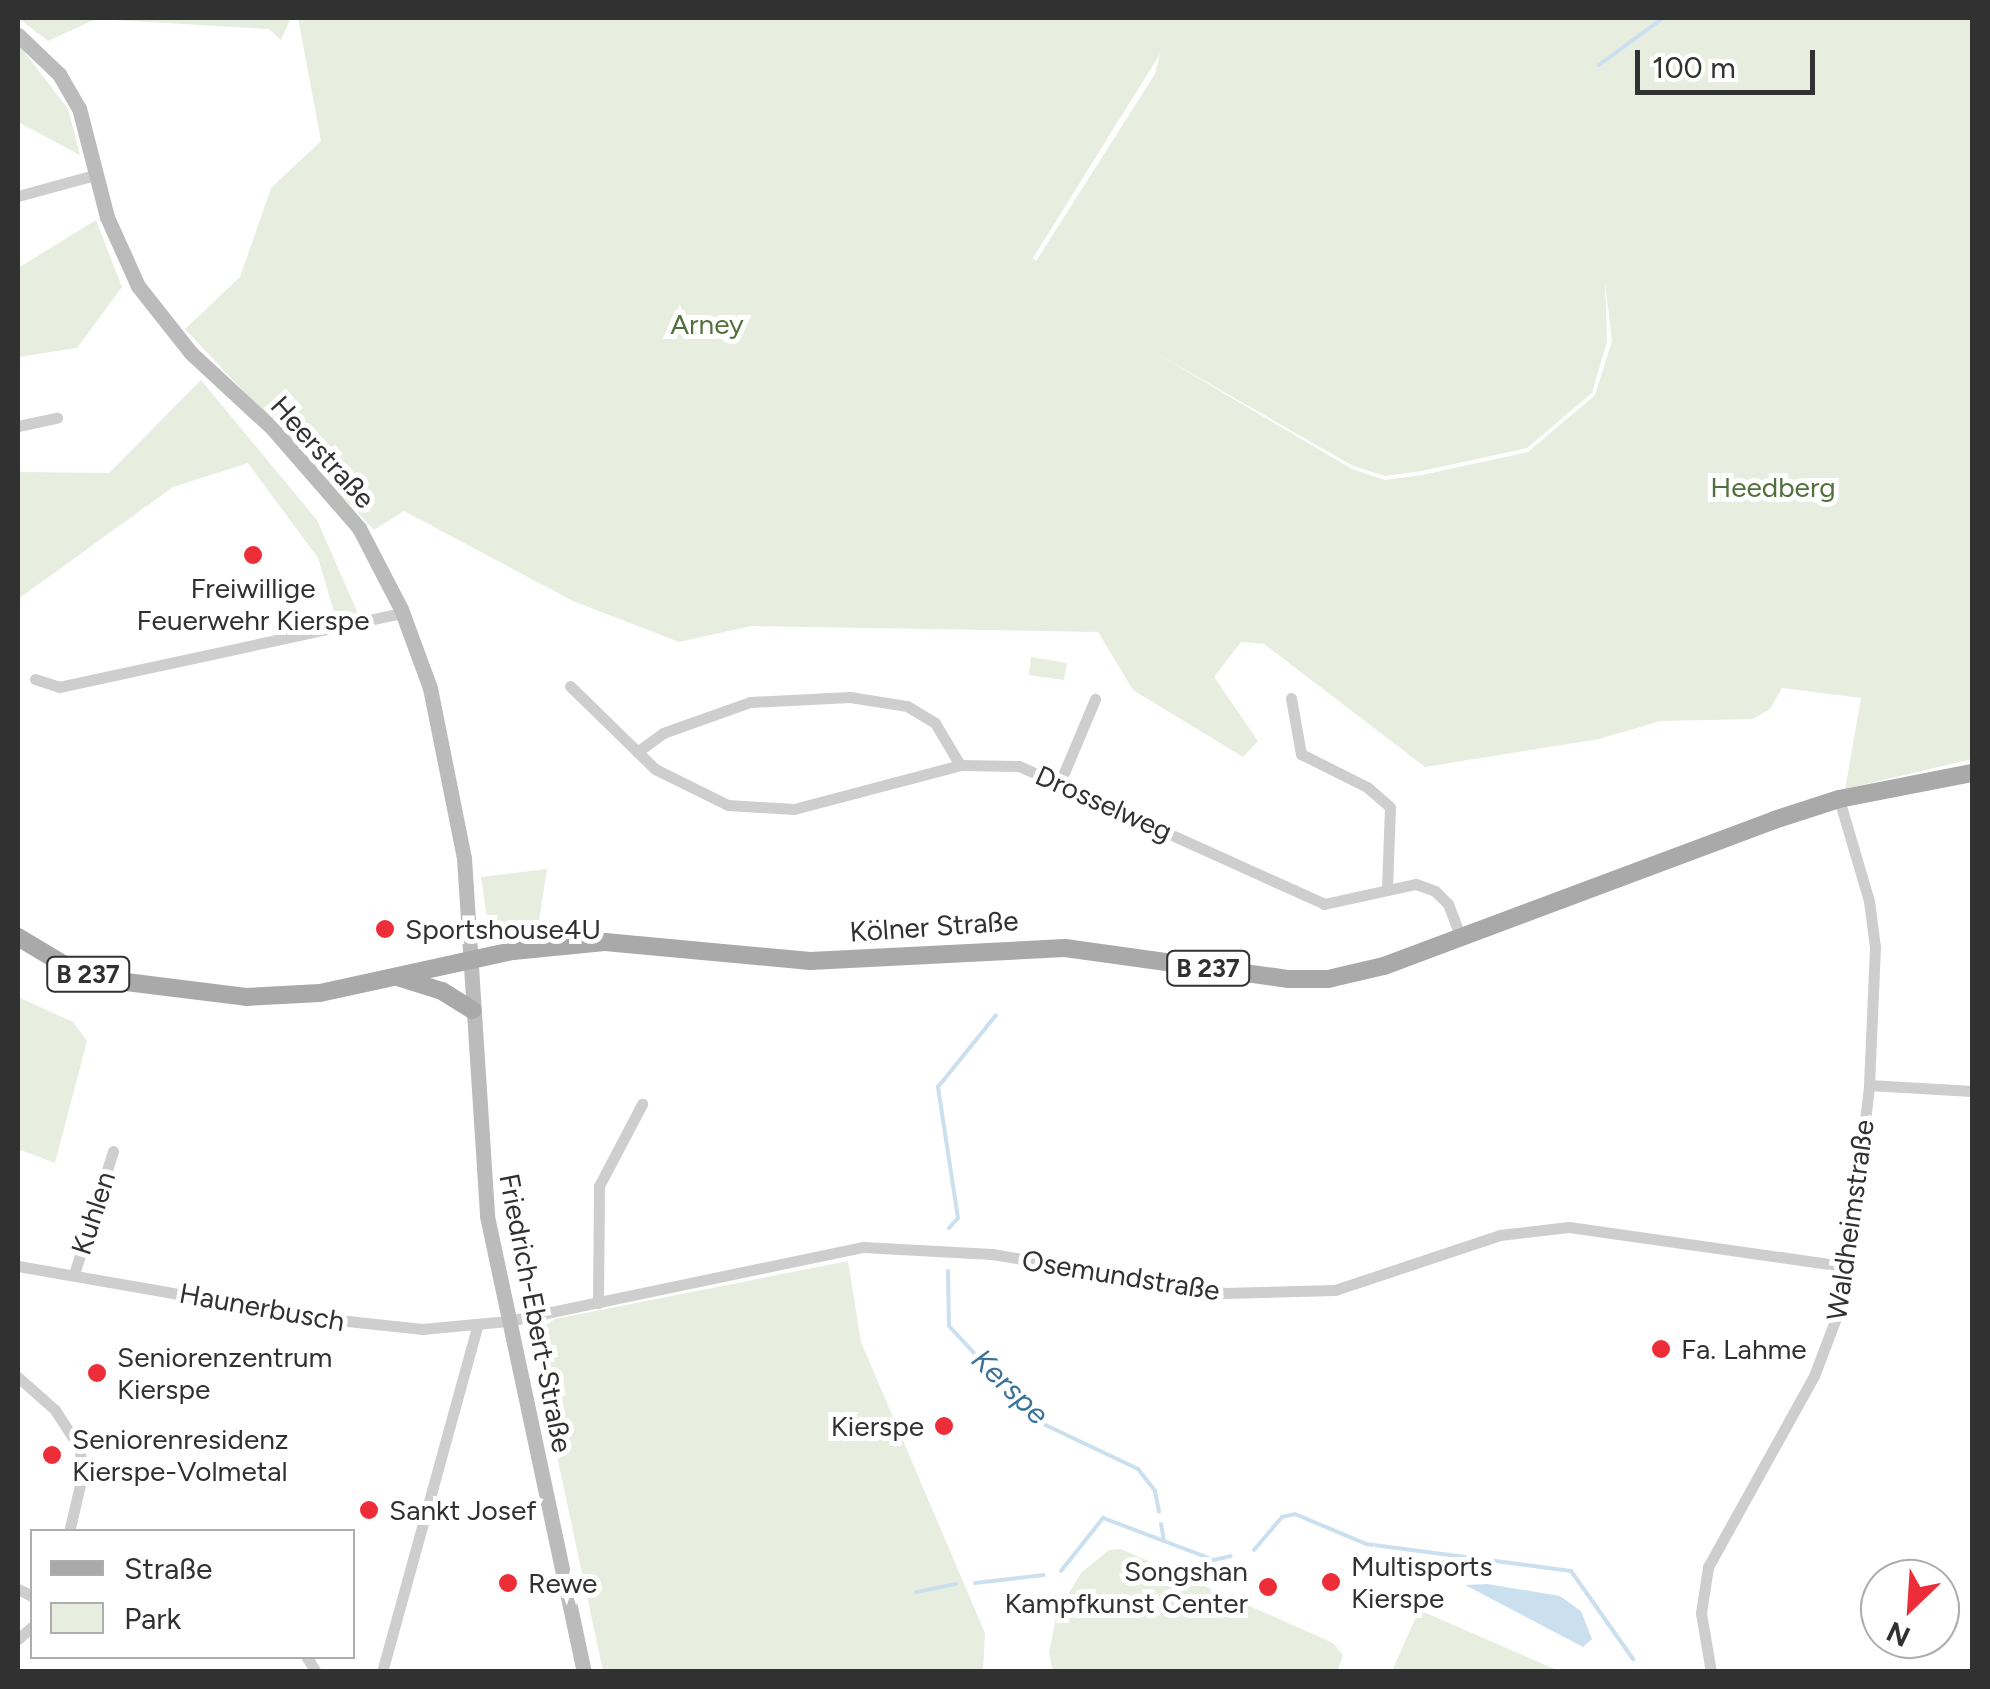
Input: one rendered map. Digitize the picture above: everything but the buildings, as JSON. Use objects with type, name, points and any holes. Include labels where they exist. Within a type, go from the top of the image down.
[{"type":"main road","name":"Heerstraße","points":[[18,35],[59,74],[79,108],[120,253],[158,315],[330,492],[358,528],[402,613],[451,775],[470,960]]},
{"type":"main road","name":"B 237","points":[[1840,799],[1972,773]]},
{"type":"main road","name":"Kölner Straße","points":[[18,937],[88,974],[210,996],[320,992],[470,960],[605,942],[810,961],[1035,947],[1308,979],[1384,966],[1680,851],[1840,799]]},
{"type":"main road","name":"Friedrich-Ebert-Straße","points":[[470,960],[487,1216],[584,1672]]},
{"type":"main road","points":[[396,977],[442,991],[472,1010]]},
{"type":"street","points":[[18,196],[95,175]]},
{"type":"street","points":[[18,426],[56,418]]},
{"type":"street","points":[[35,679],[60,687],[402,613]]},
{"type":"street","name":"Drosselweg","points":[[570,686],[637,752],[686,789],[728,806],[794,810],[960,765],[1019,766],[1061,780],[1324,904],[1416,884],[1435,891],[1448,904],[1460,936]]},
{"type":"street","points":[[637,752],[663,734],[750,702],[850,696],[906,706],[934,723],[960,765]]},
{"type":"street","points":[[1291,698],[1300,754],[1367,787],[1390,807],[1388,890]]},
{"type":"street","points":[[1061,780],[1095,700]]},
{"type":"street","name":"Waldheimstraße","points":[[1711,1672],[1701,1613],[1708,1566],[1820,1365],[1849,1267],[1869,1085],[1873,928],[1840,799]]},
{"type":"street","points":[[1869,1085],[1972,1092]]},
{"type":"street","points":[[598,1303],[593,1278],[599,1186],[642,1104]]},
{"type":"street","name":"Kuhlen","points":[[74,1274],[113,1151]]},
{"type":"street","name":"Osemundstraße","points":[[508,1321],[832,1250],[876,1247],[992,1254],[1225,1292],[1335,1290],[1500,1235],[1569,1227],[1849,1267]]},
{"type":"street","name":"Haunerbusch","points":[[18,1266],[370,1326],[477,1326],[508,1321]]},
{"type":"street","points":[[382,1672],[477,1326]]},
{"type":"street","points":[[18,1377],[55,1410],[79,1447],[83,1472],[70,1529]]},
{"type":"green space","points":[[18,18],[291,18],[281,40],[269,29],[96,19],[48,41]]},
{"type":"green space","points":[[298,18],[1972,18],[1972,759],[1845,789],[1861,698],[1782,688],[1770,709],[1753,719],[1661,721],[1599,739],[1425,767],[1264,644],[1241,642],[1214,677],[1258,741],[1243,757],[1133,690],[1098,632],[751,626],[679,642],[573,601],[404,511],[374,530],[185,329],[240,277],[271,188],[321,141]],"holes":[[[1160,54],[1155,74],[1036,261],[1033,258]],[[1605,282],[1612,341],[1595,395],[1528,452],[1422,475],[1385,480],[1352,469],[1156,353],[1353,466],[1385,476],[1422,471],[1527,448],[1592,393],[1607,342]]]},
{"type":"green space","points":[[18,44],[68,109],[80,155],[18,122]]},
{"type":"green space","points":[[96,220],[122,287],[77,348],[18,357],[18,268]]},
{"type":"green space","points":[[201,380],[317,520],[359,616],[337,622],[318,558],[248,463],[173,487],[18,599],[19,472],[109,473]]},
{"type":"green space","points":[[1031,657],[1067,663],[1064,680],[1029,675]]},
{"type":"green space","points":[[547,869],[537,933],[504,933],[488,925],[481,877]]},
{"type":"green space","points":[[18,997],[73,1022],[87,1041],[55,1163],[18,1149]]},
{"type":"green space","points":[[848,1261],[861,1342],[985,1633],[983,1671],[603,1671],[531,1335],[555,1319]]},
{"type":"green space","points":[[1121,1549],[1333,1643],[1343,1655],[1338,1670],[1053,1671],[1049,1653],[1057,1613],[1081,1573],[1109,1550]]},
{"type":"green space","points":[[1419,1610],[1559,1671],[1392,1671]]},
{"type":"water","points":[[1487,1584],[1560,1596],[1581,1611],[1592,1639],[1583,1647],[1465,1585]]},
{"type":"waterway","points":[[1599,65],[1663,18]]},
{"type":"waterway","name":"Kerspe","points":[[949,1228],[958,1218],[938,1087],[996,1015]]},
{"type":"waterway","name":"Kerspe","points":[[948,1271],[949,1326],[1037,1421],[1138,1469],[1155,1491],[1159,1512]]},
{"type":"waterway","name":"Kerspe","points":[[1254,1550],[1282,1517],[1295,1514],[1366,1544],[1571,1571],[1633,1659]]},
{"type":"waterway","points":[[1061,1571],[1103,1518],[1164,1541]]},
{"type":"waterway","name":"Kerspe","points":[[1161,1524],[1164,1541],[1214,1560],[1231,1556]]},
{"type":"waterway","points":[[975,1583],[1044,1575]]},
{"type":"waterway","points":[[916,1592],[956,1584]]},
{"type":"place","name":"Freiwillige Feuerwehr Kierspe","points":[[253,555]]},
{"type":"place","name":"Sportshouse4U","points":[[385,929]]},
{"type":"place","name":"Fa. Lahme","points":[[1661,1349]]},
{"type":"place","name":"Seniorenzentrum Kierspe","points":[[97,1373]]},
{"type":"place","name":"Kierspe","points":[[944,1426]]},
{"type":"place","name":"Seniorenresidenz Kierspe-Volmetal","points":[[52,1455]]},
{"type":"place","name":"Sankt Josef","points":[[369,1510]]},
{"type":"place","name":"Multisports Kierspe","points":[[1331,1582]]},
{"type":"place","name":"Rewe","points":[[508,1583]]},
{"type":"place","name":"Songshan Kampfkunst Center","points":[[1268,1587]]},
{"type":"park label","name":"Arney","points":[[707,324]]},
{"type":"park label","name":"Heedberg","points":[[1773,487]]}]
